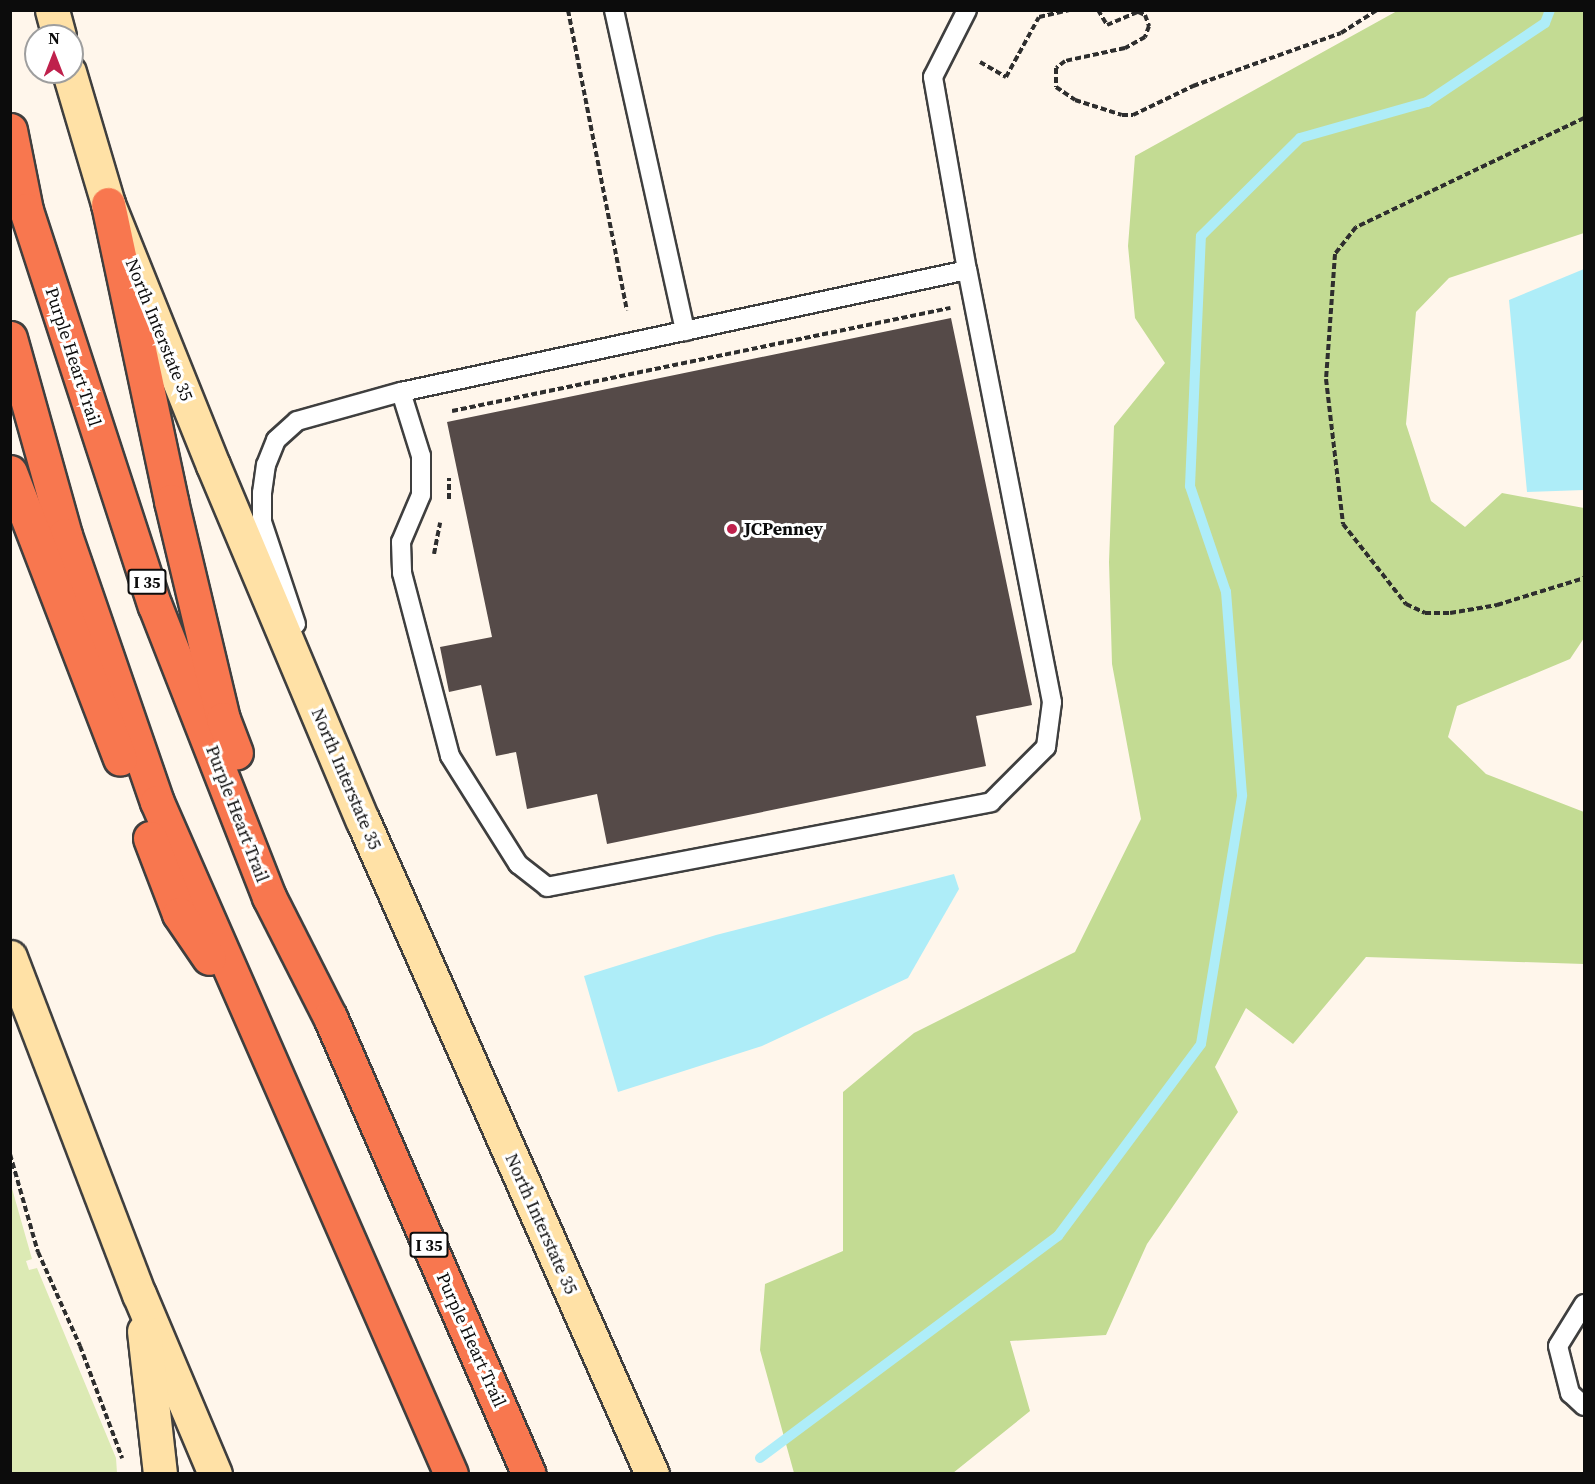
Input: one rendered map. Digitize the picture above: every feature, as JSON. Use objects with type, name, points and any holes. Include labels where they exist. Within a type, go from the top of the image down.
[{"type":"highway","name":"Purple Heart Trail","points":[[10,130],[26,210],[154,606],[269,897],[330,1017],[528,1473]]},
{"type":"highway","points":[[108,204],[171,501],[223,719],[330,1017]]},
{"type":"highway","points":[[10,338],[65,535],[157,802],[451,1473]]},
{"type":"highway","points":[[10,472],[179,914],[257,1032]]},
{"type":"main road","name":"North Interstate 35","points":[[73,84],[108,204],[363,821],[646,1466]]},
{"type":"main road","points":[[10,957],[139,1293],[215,1473]]},
{"type":"main road","points":[[139,1293],[160,1473]]},
{"type":"lane","points":[[614,10],[685,331]]},
{"type":"lane","points":[[401,392],[421,456],[421,495],[400,542],[402,573],[450,756],[518,864],[547,887],[991,802],[1046,747],[1052,702],[967,270],[933,77],[967,10]]},
{"type":"lane","points":[[363,821],[262,522],[262,493],[266,465],[276,440],[297,421],[401,392],[967,270]]},
{"type":"lane","points":[[1584,1304],[1558,1346],[1570,1393],[1584,1406]]},
{"type":"path","points":[[568,10],[627,310]]},
{"type":"path","points":[[980,62],[1006,77],[1039,16],[1069,10]]},
{"type":"path","points":[[1098,10],[1107,25],[1138,12],[1145,15],[1149,26],[1145,38],[1125,48],[1065,61],[1056,68],[1056,87],[1075,100],[1122,115],[1133,115],[1193,86],[1341,33],[1377,10]]},
{"type":"path","points":[[1584,118],[1356,226],[1335,254],[1326,379],[1343,524],[1406,604],[1425,613],[1450,613],[1497,605],[1584,578]]},
{"type":"path","points":[[449,411],[954,308]]},
{"type":"path","points":[[10,1154],[38,1252],[80,1346],[123,1465]]},
{"type":"green space","points":[[1397,11],[1584,11],[1584,233],[1449,278],[1416,312],[1406,424],[1431,501],[1465,527],[1502,493],[1584,508],[1584,638],[1570,659],[1457,706],[1448,737],[1486,774],[1584,812],[1584,964],[1366,957],[1293,1044],[1246,1008],[1215,1067],[1238,1112],[1147,1244],[1106,1335],[1010,1341],[1030,1411],[953,1473],[794,1473],[760,1350],[765,1284],[843,1251],[843,1092],[914,1033],[1075,952],[1141,819],[1112,664],[1109,562],[1114,426],[1165,363],[1135,318],[1128,246],[1135,156]]},
{"type":"green space","points":[[11,1185],[32,1259],[26,1261],[29,1270],[37,1268],[116,1458],[117,1473],[11,1473]]},
{"type":"water","points":[[1584,269],[1584,490],[1527,492],[1509,300]]},
{"type":"water","points":[[954,874],[959,889],[908,978],[762,1046],[618,1092],[584,976],[716,935]]},
{"type":"building","name":"JCPenney","points":[[951,318],[1032,705],[976,716],[986,766],[607,844],[597,794],[527,809],[516,752],[496,756],[481,685],[449,692],[440,647],[492,637],[447,422]]},
{"type":"waterway","points":[[760,1458],[1058,1236],[1201,1044],[1242,795],[1226,592],[1190,486],[1201,236],[1300,138],[1427,102],[1545,23],[1550,10]]},
{"type":"place","name":"JCPenney","points":[[732,529]]}]
